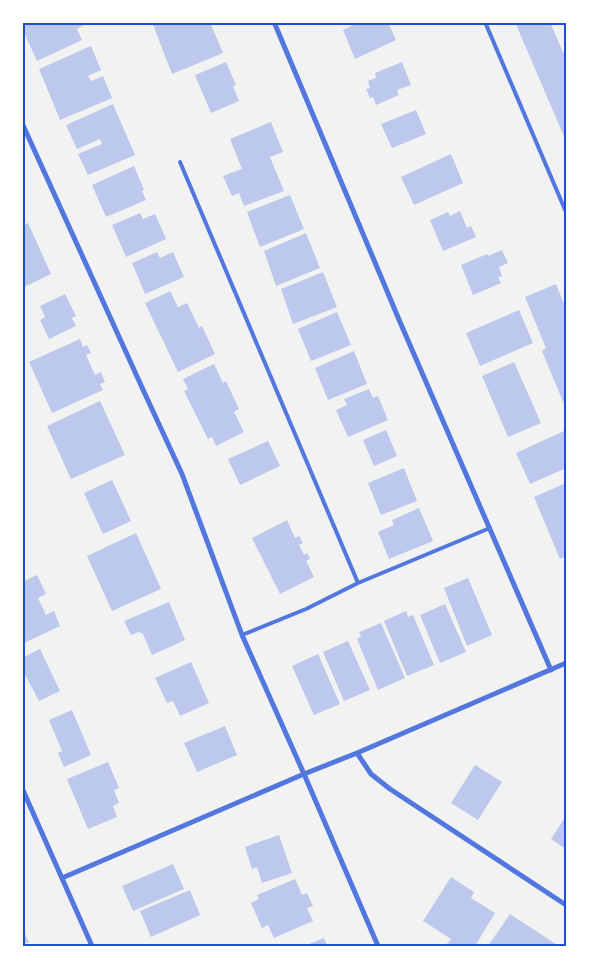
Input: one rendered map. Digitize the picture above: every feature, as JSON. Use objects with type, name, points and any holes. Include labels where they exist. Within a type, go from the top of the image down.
[{"type":"street","points":[[274,22],[550,670]]},
{"type":"street","points":[[22,123],[182,474],[242,635],[378,946]]},
{"type":"street","points":[[62,878],[566,663]]},
{"type":"street","points":[[357,753],[372,774],[390,789],[566,905]]},
{"type":"street","points":[[22,788],[92,946]]},
{"type":"lane","points":[[485,22],[566,212]]},
{"type":"lane","points":[[180,162],[358,583]]},
{"type":"lane","points":[[242,635],[306,609],[358,583],[490,528]]},
{"type":"building","points":[[22,22],[85,22],[86,24],[77,29],[82,40],[37,61],[22,28]]},
{"type":"building","points":[[152,22],[210,22],[223,53],[172,74]]},
{"type":"building","points":[[360,22],[388,22],[396,40],[355,59],[343,30]]},
{"type":"building","points":[[515,22],[550,22],[566,59],[566,141]]},
{"type":"building","points":[[91,46],[101,70],[88,76],[91,81],[103,76],[112,98],[60,120],[39,69]]},
{"type":"building","points":[[226,62],[236,85],[233,86],[239,101],[211,113],[195,75]]},
{"type":"building","points":[[402,62],[411,85],[397,90],[399,95],[376,105],[373,97],[370,98],[366,89],[370,88],[368,81],[376,78],[375,73]]},
{"type":"building","points":[[113,104],[135,155],[88,175],[78,154],[102,144],[100,139],[77,149],[66,125]]},
{"type":"building","points":[[416,110],[426,134],[392,148],[381,124]]},
{"type":"building","points":[[271,122],[283,152],[270,157],[284,191],[244,206],[239,193],[232,196],[223,176],[242,169],[230,139]]},
{"type":"building","points":[[451,154],[463,183],[414,205],[401,177]]},
{"type":"building","points":[[134,166],[146,200],[106,217],[92,185]]},
{"type":"building","points":[[290,195],[304,229],[260,247],[247,212]]},
{"type":"building","points":[[460,211],[467,228],[471,226],[476,237],[443,251],[430,220],[448,212],[450,216]]},
{"type":"building","points":[[140,213],[143,219],[155,214],[166,239],[126,257],[112,225]]},
{"type":"building","points":[[28,223],[51,274],[22,288],[22,226]]},
{"type":"building","points":[[306,233],[320,268],[276,286],[264,251]]},
{"type":"building","points":[[502,250],[508,263],[499,267],[502,276],[498,277],[501,283],[473,295],[461,265]]},
{"type":"building","points":[[157,252],[160,258],[173,252],[184,277],[145,294],[132,263]]},
{"type":"building","points":[[323,272],[337,307],[293,324],[281,289]]},
{"type":"building","points":[[556,284],[566,309],[566,409],[542,351],[546,348],[525,297]]},
{"type":"building","points":[[170,291],[178,307],[187,303],[199,328],[202,326],[215,354],[178,372],[145,303]]},
{"type":"building","points":[[65,294],[76,316],[72,318],[76,326],[49,339],[40,320],[45,317],[40,306]]},
{"type":"building","points":[[519,310],[533,343],[480,366],[466,333]]},
{"type":"building","points":[[337,312],[351,345],[311,361],[298,329]]},
{"type":"building","points":[[80,339],[83,347],[87,345],[91,353],[86,355],[95,375],[101,372],[105,382],[100,384],[103,390],[52,413],[29,362]]},
{"type":"building","points":[[354,351],[367,384],[328,400],[315,368]]},
{"type":"building","points":[[514,362],[541,423],[508,437],[482,376]]},
{"type":"building","points":[[214,364],[223,383],[226,381],[239,409],[234,412],[244,432],[216,446],[212,437],[208,439],[184,391],[188,389],[183,379]]},
{"type":"building","points":[[369,389],[373,398],[378,396],[388,420],[348,437],[336,410],[347,405],[344,399]]},
{"type":"building","points":[[100,401],[125,455],[71,479],[47,426]]},
{"type":"building","points":[[386,430],[397,456],[374,466],[363,440]]},
{"type":"building","points":[[564,431],[566,436],[566,468],[530,484],[516,453]]},
{"type":"building","points":[[268,441],[280,466],[240,485],[228,459]]},
{"type":"building","points":[[404,468],[417,501],[381,515],[368,483]]},
{"type":"building","points":[[112,480],[131,521],[103,534],[84,493]]},
{"type":"building","points":[[566,483],[566,556],[560,559],[534,497]]},
{"type":"building","points":[[419,508],[433,541],[389,559],[378,532],[394,525],[392,520]]},
{"type":"building","points":[[287,520],[295,538],[299,536],[303,543],[299,545],[304,555],[307,553],[310,559],[306,561],[314,577],[280,594],[252,538]]},
{"type":"building","points":[[136,533],[161,589],[112,611],[87,556]]},
{"type":"building","points":[[37,575],[46,594],[38,598],[46,615],[54,611],[60,626],[22,644],[22,582]]},
{"type":"building","points":[[468,578],[492,635],[467,646],[444,588]]},
{"type":"building","points":[[169,602],[185,640],[152,655],[143,634],[139,632],[131,635],[124,621]]},
{"type":"building","points":[[445,604],[466,652],[440,663],[420,615]]},
{"type":"building","points":[[406,611],[408,617],[413,615],[434,665],[407,676],[384,621]]},
{"type":"building","points":[[381,623],[405,678],[378,690],[357,639],[361,637],[359,632]]},
{"type":"building","points":[[348,641],[370,690],[344,701],[323,652]]},
{"type":"building","points":[[40,649],[60,691],[39,701],[22,669],[22,658]]},
{"type":"building","points":[[318,654],[340,704],[314,715],[292,666]]},
{"type":"building","points":[[191,662],[209,703],[180,716],[173,701],[167,703],[155,678]]},
{"type":"building","points":[[72,710],[91,755],[64,767],[58,753],[62,751],[49,720]]},
{"type":"building","points":[[225,726],[237,755],[197,772],[184,743]]},
{"type":"building","points":[[108,762],[119,788],[114,790],[119,803],[113,806],[117,817],[88,829],[67,779]]},
{"type":"building","points":[[475,765],[502,782],[478,820],[451,803]]},
{"type":"building","points":[[566,816],[566,849],[551,839]]},
{"type":"building","points":[[279,835],[292,873],[262,883],[257,867],[252,869],[245,847]]},
{"type":"building","points":[[173,864],[184,889],[133,911],[122,886]]},
{"type":"building","points":[[451,877],[474,892],[471,898],[495,913],[475,946],[446,946],[451,939],[423,921]]},
{"type":"building","points":[[295,879],[302,895],[307,893],[313,906],[307,908],[313,921],[274,938],[268,925],[262,928],[251,903],[259,899],[257,895]]},
{"type":"building","points":[[190,890],[200,915],[151,937],[140,911]]},
{"type":"building","points":[[510,914],[559,946],[488,946]]},
{"type":"building","points":[[22,928],[29,942],[22,945]]},
{"type":"building","points":[[324,938],[327,946],[304,946]]}]
